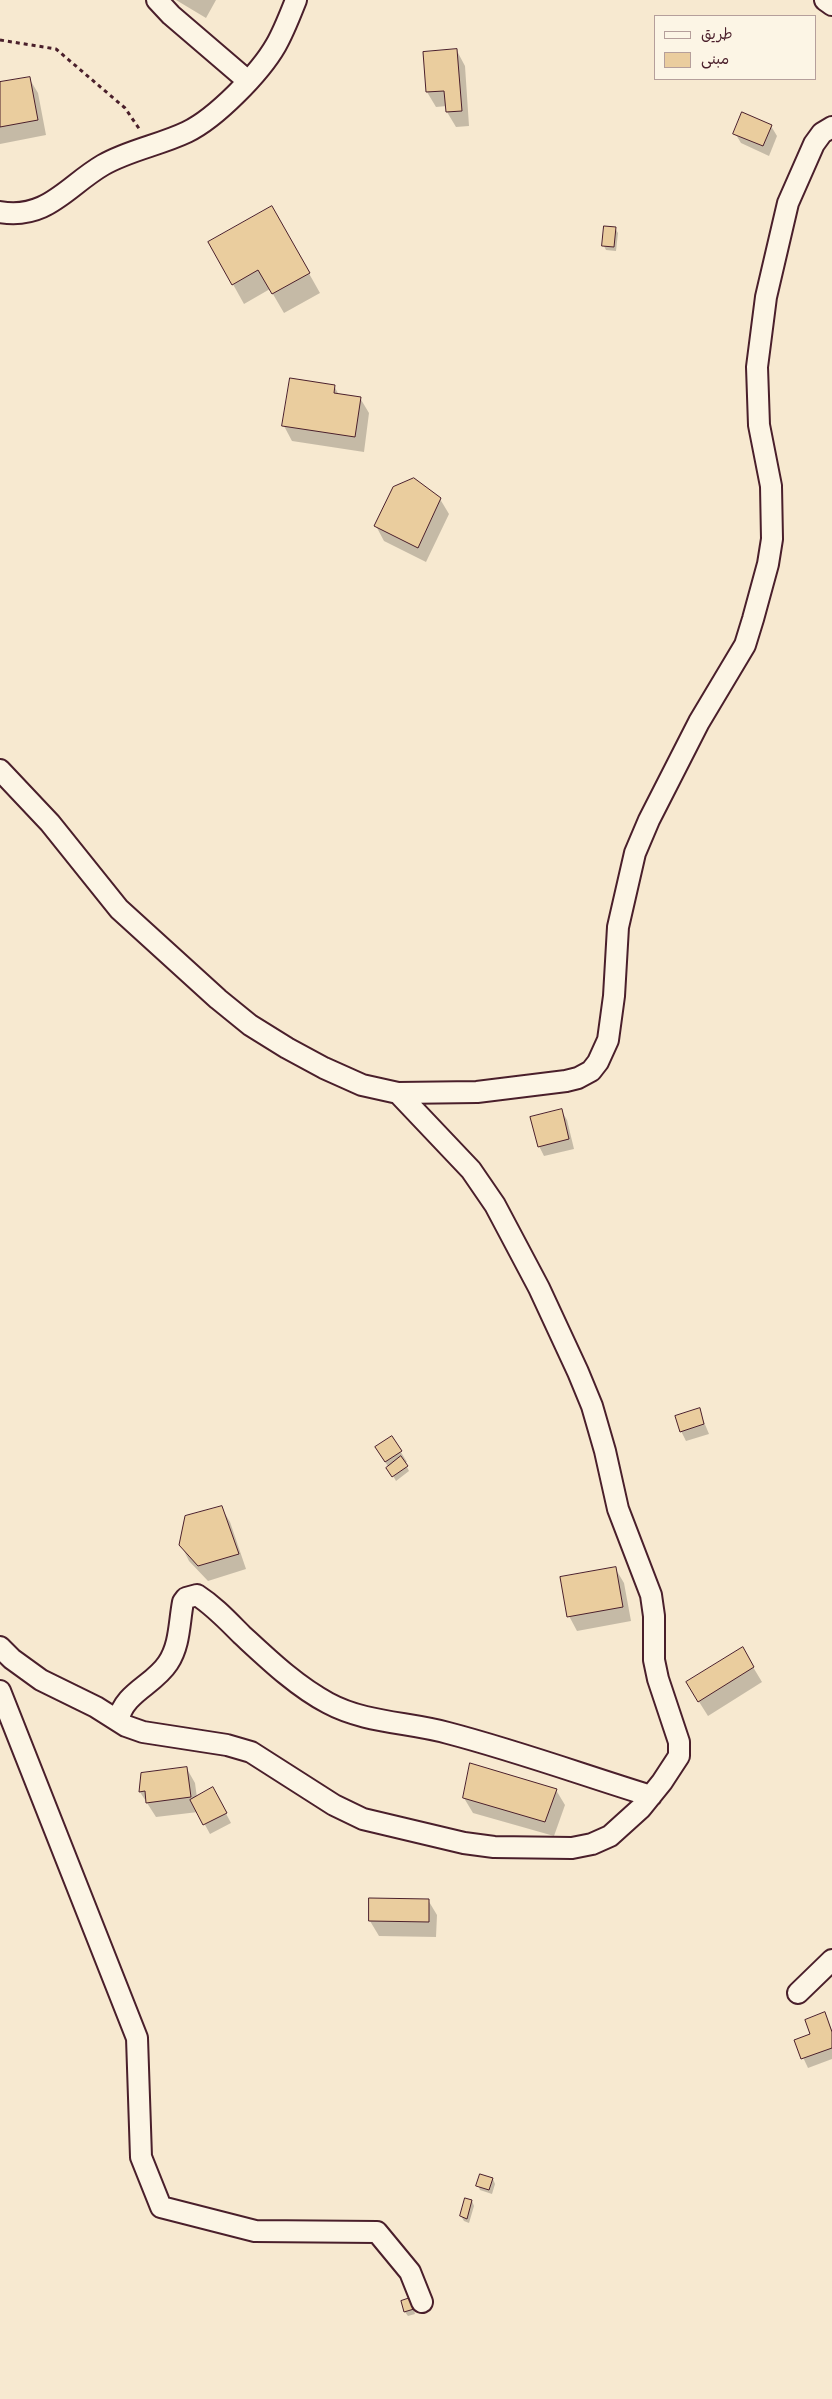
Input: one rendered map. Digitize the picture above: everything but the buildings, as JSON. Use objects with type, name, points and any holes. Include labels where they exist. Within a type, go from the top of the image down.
[{"type":"street","points":[[157,0],[171,15],[248,81]]},
{"type":"street","points":[[0,212],[26,214],[42,208],[103,165],[124,155],[189,131],[214,113],[248,81],[275,47],[296,0]]},
{"type":"street","points":[[825,0],[832,5]]},
{"type":"street","points":[[0,770],[50,823],[119,909],[244,1020],[287,1048],[324,1068],[362,1085],[398,1093],[477,1092],[566,1081],[578,1078],[591,1071],[598,1062],[608,1040],[614,996],[618,927],[635,853],[649,820],[700,722],[745,645],[768,564],[772,539],[773,512],[771,486],[759,425],[757,367],[763,315],[779,236],[788,203],[814,144],[822,133],[832,127]]},
{"type":"street","points":[[0,1647],[12,1659],[41,1680],[96,1707],[118,1721],[143,1732],[228,1745],[251,1752],[334,1805],[363,1819],[472,1844],[494,1847],[572,1848],[592,1844],[610,1836],[641,1808],[651,1796],[678,1756],[679,1742],[658,1679],[654,1660],[654,1616],[651,1595],[618,1509],[605,1451],[592,1406],[539,1288],[495,1205],[471,1170],[398,1093]]},
{"type":"street","points":[[118,1721],[121,1708],[168,1664],[177,1648],[182,1602],[186,1598],[196,1595],[221,1613],[256,1648],[296,1681],[326,1702],[348,1713],[370,1719],[410,1723],[451,1734],[651,1796]]},
{"type":"street","points":[[0,1691],[137,2038],[141,2157],[161,2207],[255,2231],[377,2232],[410,2272],[422,2302]]},
{"type":"street","points":[[798,1993],[832,1960]]},
{"type":"path","points":[[0,40],[56,49],[124,108],[152,146]]}]
